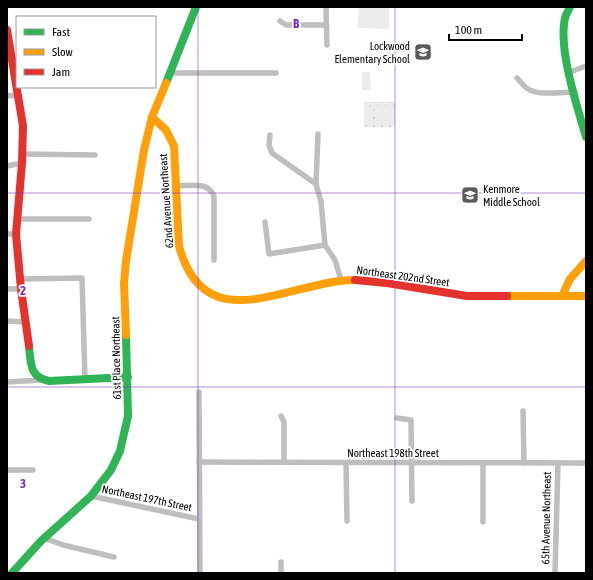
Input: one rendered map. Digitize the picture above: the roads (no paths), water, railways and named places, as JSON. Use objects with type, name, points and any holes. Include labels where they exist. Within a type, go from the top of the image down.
[{"type":"street","name":"61st Place Northeast","points":[[12,573],[44,538],[91,496],[111,470],[121,447],[128,416],[124,283],[126,261],[144,150],[152,117],[196,7]]},
{"type":"street","points":[[326,7],[327,46]]},
{"type":"street","points":[[570,7],[565,18],[564,40],[570,72],[586,137]]},
{"type":"street","points":[[280,21],[286,25],[326,25]]},
{"type":"street","points":[[7,30],[9,57],[16,87]]},
{"type":"street","points":[[570,72],[586,66]]},
{"type":"street","points":[[169,74],[276,73]]},
{"type":"street","points":[[517,78],[529,90],[536,92],[575,92]]},
{"type":"street","points":[[16,88],[23,126],[16,234],[21,289],[32,370],[42,380]]},
{"type":"street","points":[[7,96],[18,95]]},
{"type":"street","name":"62nd Avenue Northeast","points":[[152,117],[166,128],[171,136],[174,146],[179,246],[181,256],[186,267],[199,286]]},
{"type":"street","points":[[318,134],[316,184],[321,202],[325,245],[334,260],[341,280]]},
{"type":"street","points":[[270,135],[269,145],[272,153],[316,184]]},
{"type":"street","points":[[7,166],[22,158],[95,155]]},
{"type":"street","points":[[176,186],[204,186],[212,191],[214,196],[214,260]]},
{"type":"street","points":[[17,219],[89,219]]},
{"type":"street","points":[[265,222],[269,254],[325,245]]},
{"type":"street","points":[[7,234],[16,234]]},
{"type":"street","points":[[562,296],[570,279],[586,261]]},
{"type":"street","points":[[20,279],[82,278],[85,380]]},
{"type":"street","name":"Northeast 202nd Street","points":[[199,286],[213,296],[223,300],[237,301],[255,299],[341,280],[379,282],[464,296],[586,296]]},
{"type":"street","points":[[7,289],[21,289]]},
{"type":"street","points":[[7,321],[26,322]]},
{"type":"street","points":[[7,382],[85,380],[128,377]]},
{"type":"street","points":[[200,392],[200,573]]},
{"type":"street","points":[[523,411],[524,463]]},
{"type":"street","points":[[281,416],[284,422],[284,462]]},
{"type":"street","points":[[398,418],[411,420],[412,501]]},
{"type":"street","name":"Northeast 198th Street","points":[[199,462],[586,463]]},
{"type":"street","points":[[346,463],[347,521]]},
{"type":"street","points":[[483,463],[483,522]]},
{"type":"street","name":"65th Avenue Northeast","points":[[555,573],[558,463]]},
{"type":"street","points":[[7,470],[33,470]]},
{"type":"street","name":"Northeast 197th Street","points":[[91,496],[199,519]]},
{"type":"street","points":[[44,538],[63,545],[114,557]]},
{"type":"street","points":[[280,562],[280,573]]},
{"type":"place","name":"Lockwood Elementary School","points":[[423,52]]},
{"type":"place","name":"Kenmore Middle School","points":[[470,195]]}]
